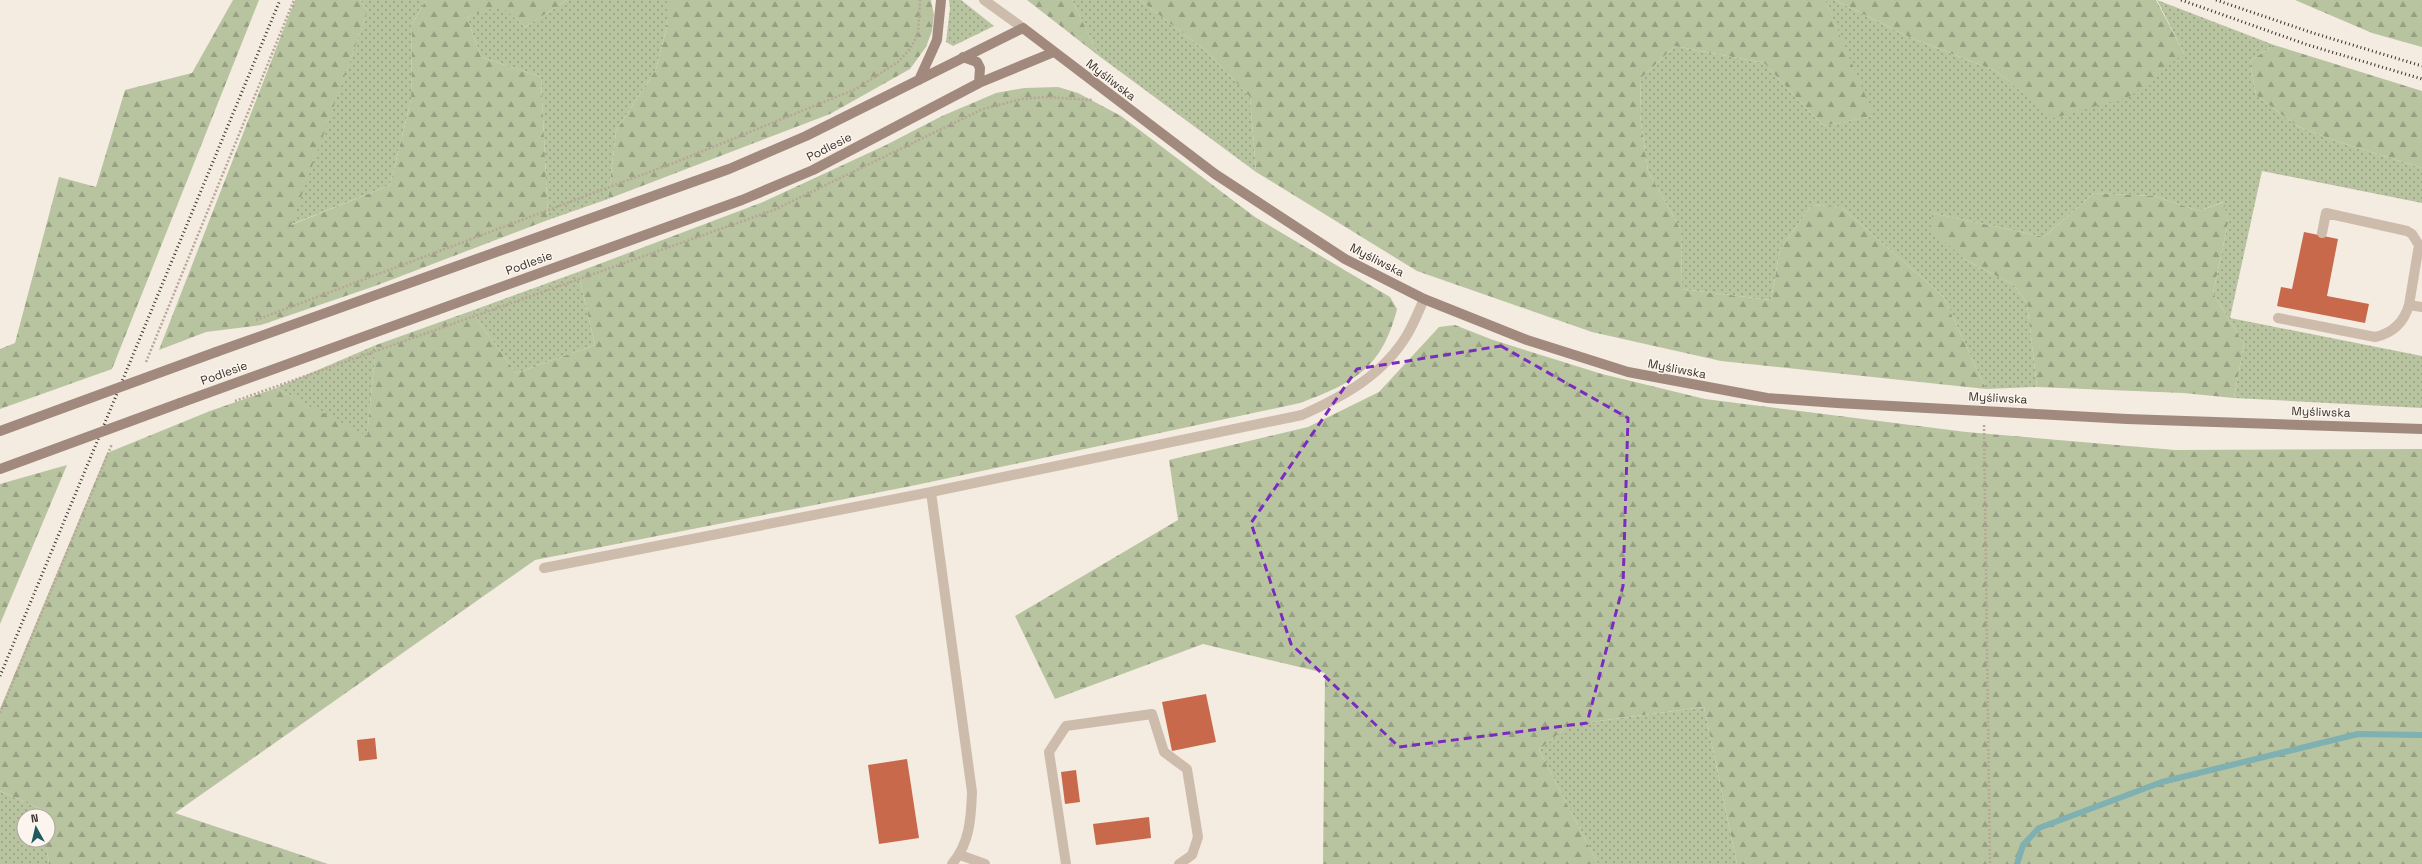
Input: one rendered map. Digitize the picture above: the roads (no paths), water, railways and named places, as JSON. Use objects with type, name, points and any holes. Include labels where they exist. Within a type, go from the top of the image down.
[{"type":"street","points":[[919,80],[937,40],[941,15],[941,0]]},
{"type":"street","points":[[984,0],[1024,28]]},
{"type":"street","name":"Podlesie","points":[[0,431],[216,352],[729,169],[806,136],[1024,28]]},
{"type":"street","name":"Myśliwska","points":[[1024,28],[1215,174],[1266,210],[1345,259],[1424,299],[1526,340],[1628,372],[1767,398],[2127,419],[2422,429]]},
{"type":"street","name":"Podlesie","points":[[0,469],[742,200],[813,170],[979,83],[1054,52]]},
{"type":"street","points":[[963,57],[977,62],[980,68],[979,83]]},
{"type":"street","points":[[2278,318],[2376,337],[2385,335],[2396,328],[2406,317],[2419,246],[2412,234],[2407,230],[2326,213],[2322,233]]},
{"type":"street","points":[[544,568],[931,492],[1302,415],[1336,400],[1367,381],[1392,357],[1407,334],[1424,299]]},
{"type":"street","points":[[2409,305],[2422,308]]},
{"type":"street","points":[[931,492],[972,792],[971,822],[960,855],[952,864]]},
{"type":"street","points":[[1066,864],[1049,752],[1066,726],[1152,714],[1164,752],[1188,770],[1198,837],[1192,855],[1179,864]]},
{"type":"street","points":[[960,855],[985,864]]},
{"type":"waterway","points":[[2017,864],[2023,845],[2039,828],[2162,782],[2358,734],[2422,735]]},
{"type":"railway","points":[[0,676],[280,0]]},
{"type":"railway","points":[[2181,0],[2308,45],[2422,79]]},
{"type":"railway","points":[[2216,0],[2313,33],[2422,66]]}]
